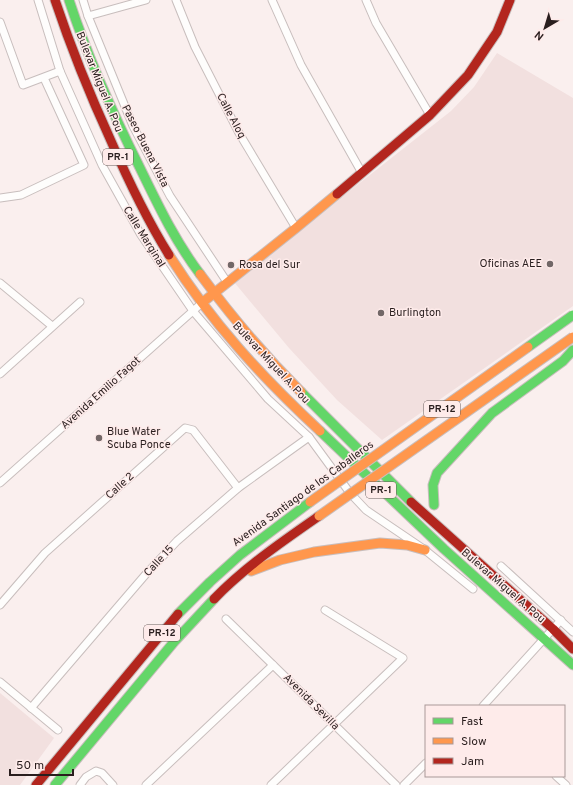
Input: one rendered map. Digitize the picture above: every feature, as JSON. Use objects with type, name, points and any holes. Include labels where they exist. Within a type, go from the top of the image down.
[{"type":"main road","name":"Bulevar Miguel A. Pou","points":[[55,0],[64,30],[83,78],[129,182],[156,233],[202,302],[243,354],[297,409],[392,501],[474,577],[573,665]]},
{"type":"main road","name":"Bulevar Miguel A. Pou","points":[[69,0],[79,32],[114,116],[156,202],[173,234],[193,265],[214,293],[252,340],[282,373],[399,490],[553,629],[573,649]]},
{"type":"main road","points":[[202,302],[296,228],[430,115],[468,75],[484,53],[497,32],[510,0]]},
{"type":"main road","name":"Avenida Santiago de los Caballeros","points":[[36,785],[171,622],[212,580],[250,547],[310,502],[573,316]]},
{"type":"main road","name":"PR-12","points":[[55,785],[174,642],[219,594],[240,575],[319,516],[573,337]]},
{"type":"main road","points":[[434,505],[433,485],[437,473],[492,413],[563,361],[573,350]]},
{"type":"main road","points":[[240,575],[280,560],[314,552],[380,543],[407,545],[425,550]]},
{"type":"street","name":"Calle Marginal","points":[[38,0],[60,71],[102,165],[141,235],[193,311],[268,399],[309,437],[350,494],[366,510],[425,550],[474,589]]},
{"type":"street","name":"Paseo Buena Vista","points":[[83,0],[88,16],[133,126],[170,196],[228,282]]},
{"type":"street","points":[[88,16],[146,0]]},
{"type":"street","name":"Calle Aloq","points":[[176,0],[195,47],[236,127],[296,228]]},
{"type":"street","points":[[272,0],[301,65],[362,172]]},
{"type":"street","points":[[366,0],[376,23],[430,115]]},
{"type":"street","points":[[0,22],[23,85],[60,71]]},
{"type":"street","points":[[0,198],[21,195],[84,165],[44,78]]},
{"type":"street","points":[[0,283],[52,326]]},
{"type":"street","points":[[0,374],[80,302]]},
{"type":"street","name":"Avenida Emilio Fagot","points":[[0,483],[202,302]]},
{"type":"street","name":"Calle 2","points":[[0,605],[45,553],[185,428],[193,430],[238,488]]},
{"type":"street","name":"Calle 15","points":[[31,708],[146,574],[177,541],[238,488],[309,437]]},
{"type":"street","points":[[501,566],[573,632]]},
{"type":"street","points":[[271,785],[403,658],[325,610]]},
{"type":"street","name":"Avenida Sevilla","points":[[226,619],[396,785]]},
{"type":"street","points":[[484,705],[561,620]]},
{"type":"street","points":[[146,785],[273,665]]},
{"type":"street","points":[[0,682],[58,730]]},
{"type":"street","points":[[404,785],[425,764]]},
{"type":"street","points":[[80,785],[86,777],[96,771],[102,774],[113,785]]},
{"type":"street","points":[[557,777],[566,785]]},
{"type":"shaded area","points":[[497,53],[573,98],[573,306],[382,440],[337,400],[289,348],[234,282],[451,111],[474,87]]},
{"type":"shaded area","points":[[0,693],[54,738],[20,785],[0,785]]},
{"type":"traffic: fast","points":[[69,0],[93,64],[130,148],[167,222],[200,274]]},
{"type":"traffic: fast","points":[[528,347],[573,315]]},
{"type":"traffic: fast","points":[[434,505],[433,485],[437,473],[492,413],[563,361],[573,350]]},
{"type":"traffic: fast","points":[[301,392],[411,502]]},
{"type":"traffic: fast","points":[[320,431],[444,549],[573,665]]},
{"type":"traffic: fast","points":[[178,614],[240,555],[310,502]]},
{"type":"traffic: fast","points":[[55,785],[174,642],[214,599]]},
{"type":"traffic: slow","points":[[203,302],[337,194]]},
{"type":"traffic: slow","points":[[169,255],[202,303],[238,348],[320,431]]},
{"type":"traffic: slow","points":[[200,274],[248,335],[301,392]]},
{"type":"traffic: slow","points":[[319,516],[573,337]]},
{"type":"traffic: slow","points":[[310,502],[528,347]]},
{"type":"traffic: slow","points":[[251,571],[280,560],[314,552],[380,543],[407,545],[425,550]]},
{"type":"traffic: jam","points":[[55,0],[81,71],[117,156],[145,213],[169,255]]},
{"type":"traffic: jam","points":[[337,194],[430,115],[468,75],[497,32],[510,0]]},
{"type":"traffic: jam","points":[[411,502],[553,629],[573,649]]},
{"type":"traffic: jam","points":[[214,599],[251,565],[319,516]]},
{"type":"traffic: jam","points":[[36,785],[178,614]]},
{"type":"place","name":"Oficinas AEE","points":[[550,264]]},
{"type":"place","name":"Rosa del Sur","points":[[231,265]]},
{"type":"place","name":"Burlington","points":[[381,313]]},
{"type":"place","name":"Blue Water Scuba Ponce","points":[[99,438]]}]
